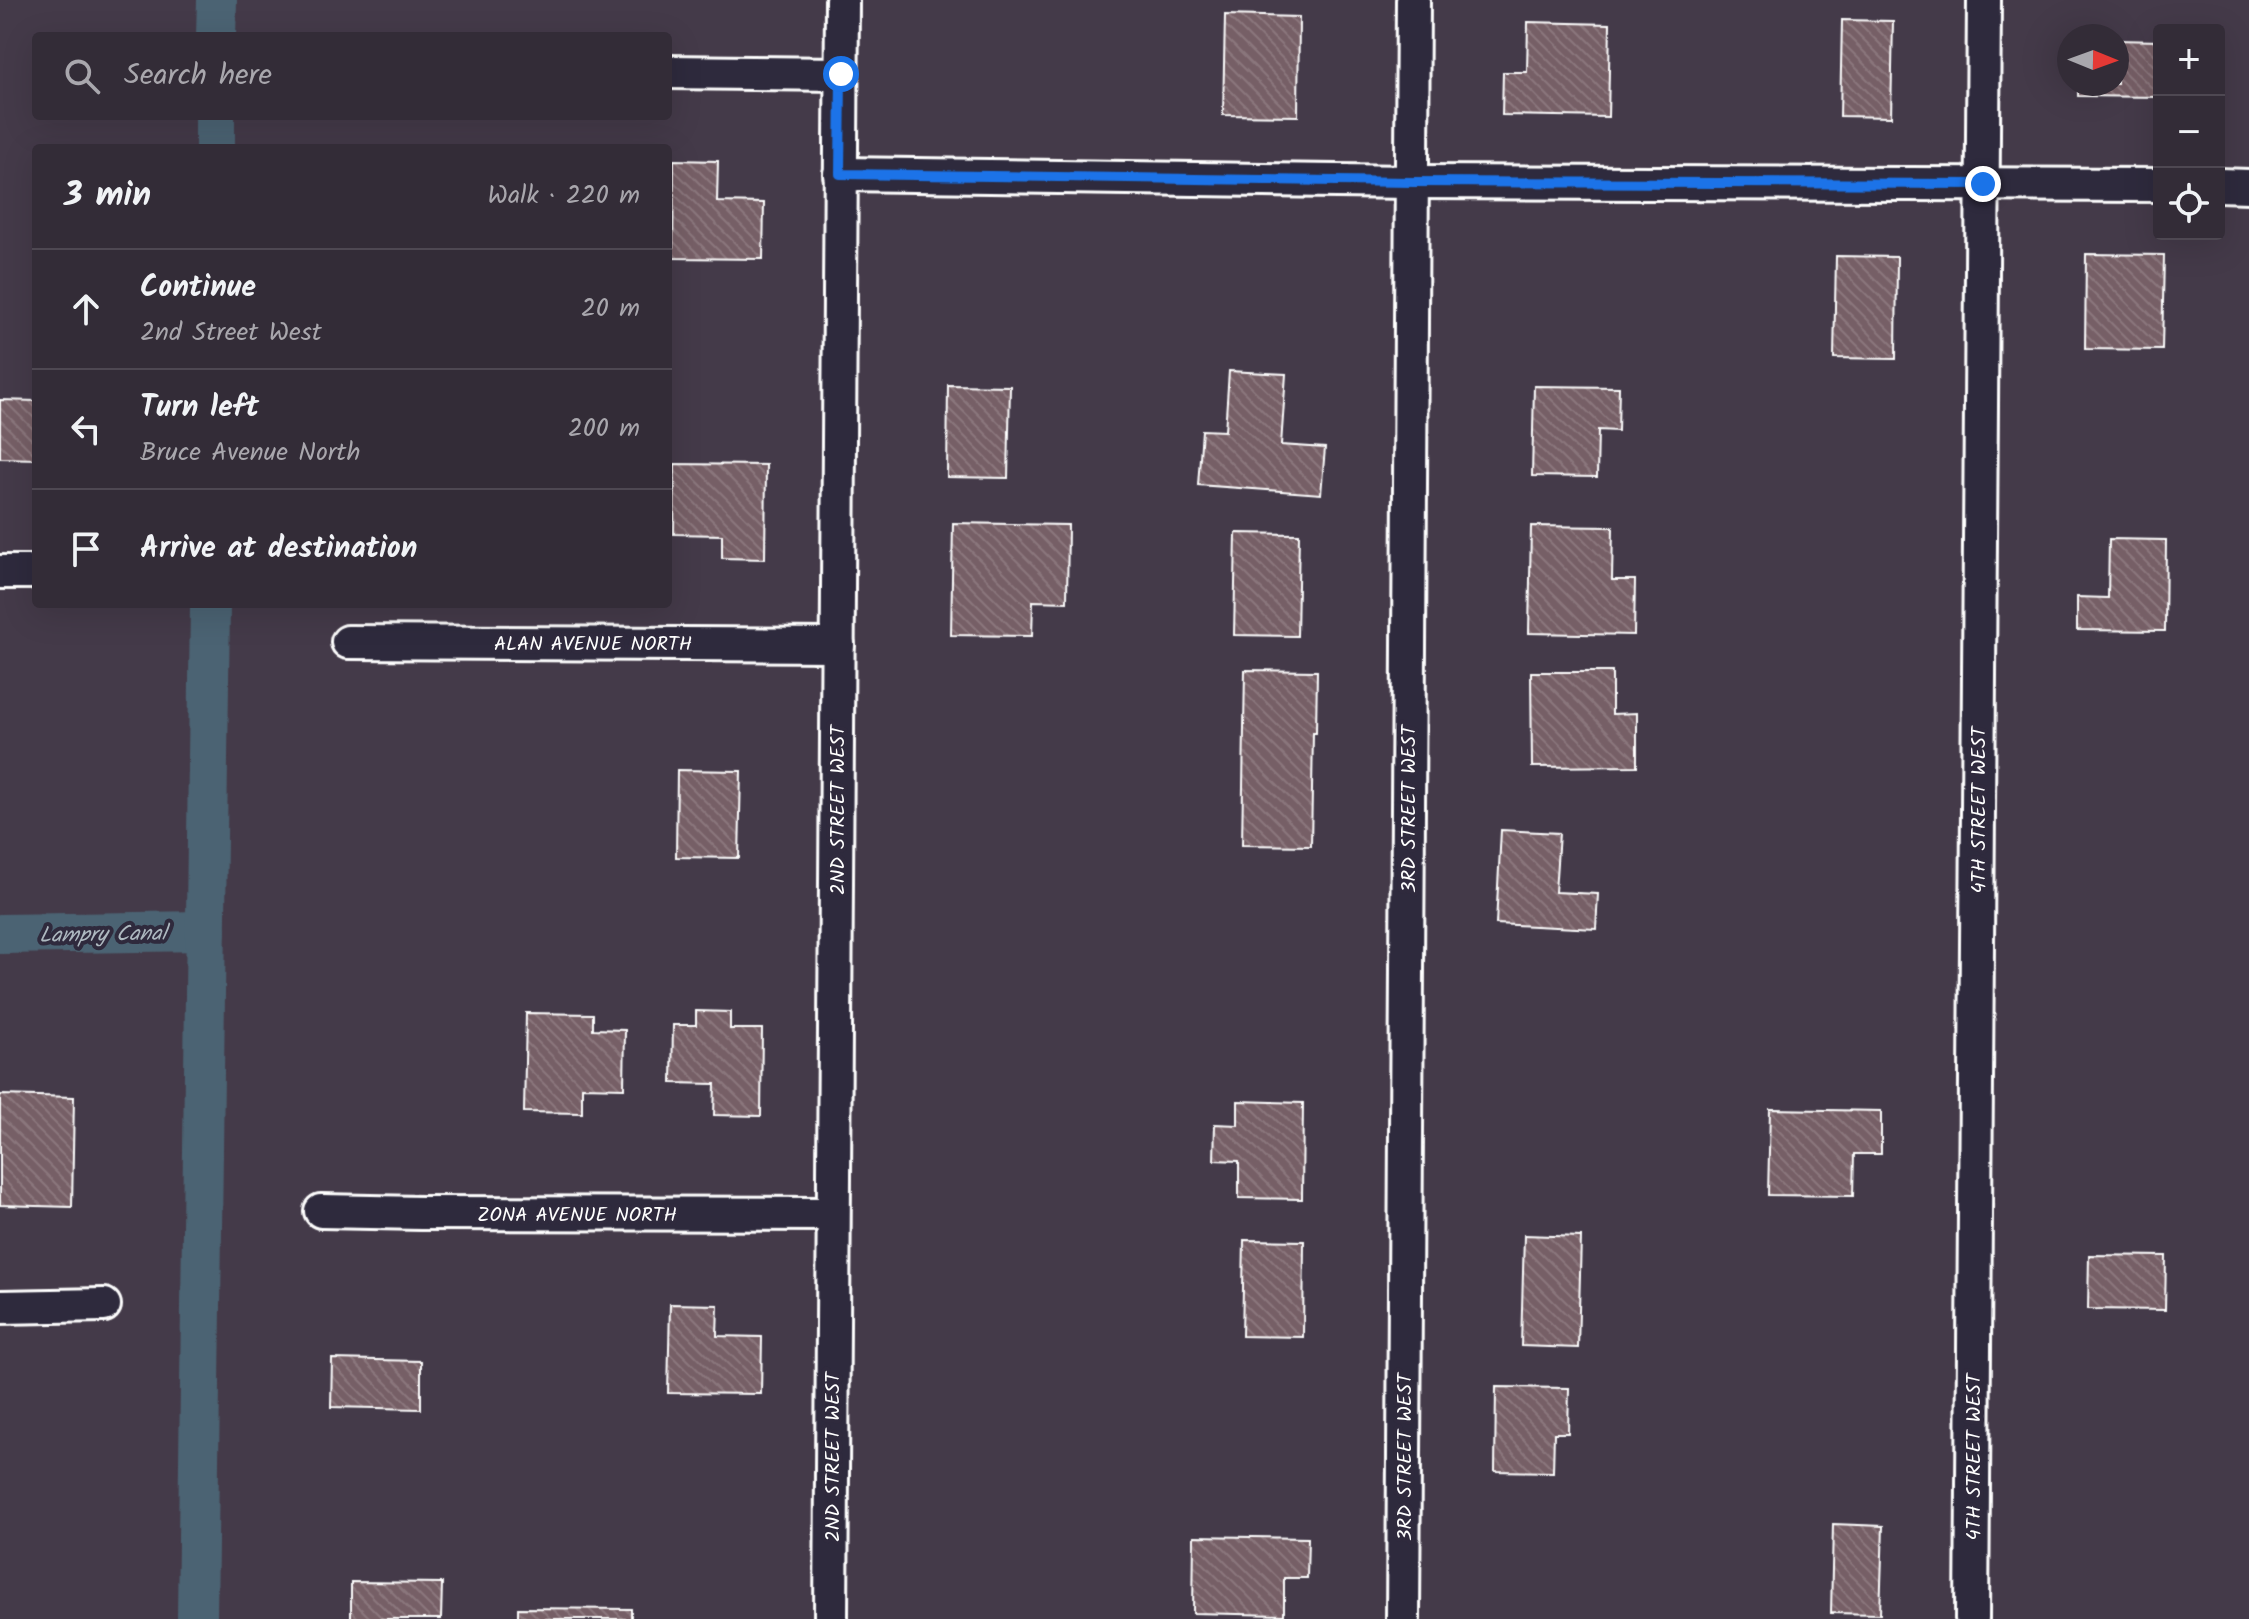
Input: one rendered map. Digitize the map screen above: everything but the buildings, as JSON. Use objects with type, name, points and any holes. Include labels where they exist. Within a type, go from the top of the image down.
[{"type":"street","name":"2ND STREET WEST","points":[[831,1619],[842,0]]},
{"type":"street","name":"3RD STREET WEST","points":[[1403,1619],[1413,0]]},
{"type":"street","name":"4TH STREET WEST","points":[[1972,1619],[1984,0]]},
{"type":"street","points":[[672,72],[841,74]]},
{"type":"street","points":[[840,174],[1412,182],[2153,185]]},
{"type":"street","points":[[2225,185],[2249,186]]},
{"type":"street","points":[[0,572],[32,572]]},
{"type":"street","name":"ALAN AVENUE NORTH","points":[[348,642],[838,645]]},
{"type":"street","name":"ZONA AVENUE NORTH","points":[[321,1211],[833,1214]]},
{"type":"street","points":[[0,1307],[104,1305]]},
{"type":"waterway","points":[[216,32],[217,0]]},
{"type":"waterway","points":[[215,120],[215,144]]},
{"type":"waterway","points":[[197,1619],[210,608]]},
{"type":"waterway","name":"Lampry Canal","points":[[0,934],[206,931]]},
{"type":"route","points":[[841,74],[840,174],[1412,182],[1983,184]]}]
